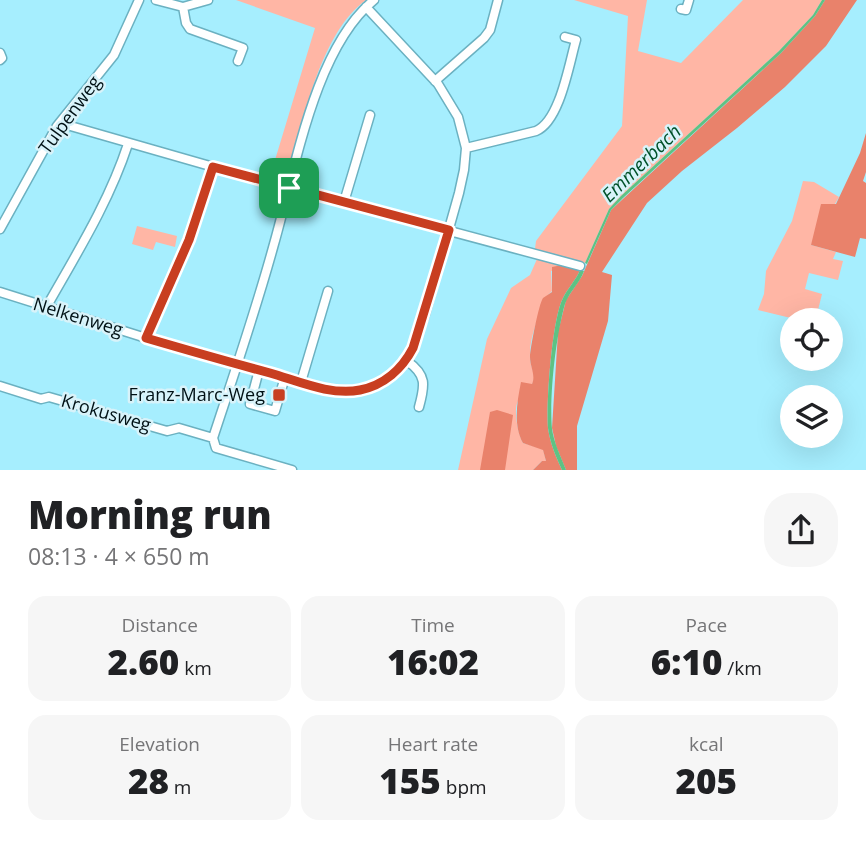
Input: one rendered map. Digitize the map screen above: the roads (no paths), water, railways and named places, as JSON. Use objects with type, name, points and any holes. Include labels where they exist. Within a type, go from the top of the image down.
[{"type":"street","name":"Tulpenweg","points":[[0,229],[60,123],[114,55],[139,0]]},
{"type":"street","points":[[156,0],[183,7],[208,0]]},
{"type":"street","points":[[292,470],[216,448],[212,438],[275,243],[311,112],[329,61],[344,34],[374,0]]},
{"type":"street","points":[[435,81],[484,38],[490,30],[498,0]]},
{"type":"street","points":[[681,9],[686,10],[689,0]]},
{"type":"street","points":[[183,7],[190,29],[243,48],[238,61]]},
{"type":"street","points":[[237,364],[325,389],[358,391],[380,383],[407,361],[425,314],[464,170],[466,148],[458,117],[435,81],[366,7]]},
{"type":"street","points":[[466,148],[539,131],[545,126],[554,114],[576,40],[565,37]]},
{"type":"street","points":[[0,53],[0,61]]},
{"type":"street","points":[[344,202],[370,115]]},
{"type":"street","points":[[60,123],[580,267]]},
{"type":"street","points":[[47,306],[99,215],[119,172],[128,144]]},
{"type":"street","points":[[146,338],[189,240],[213,167]]},
{"type":"street","points":[[301,382],[328,291]]},
{"type":"street","name":"Nelkenweg","points":[[0,292],[237,364]]},
{"type":"street","points":[[407,361],[419,370],[424,382],[419,407]]},
{"type":"street","points":[[259,370],[250,404],[275,411],[285,377]]},
{"type":"street","name":"Krokusweg","points":[[0,386],[41,399],[49,397],[167,431],[178,428],[212,438]]},
{"type":"place","name":"Franz-Marc-Weg","points":[[279,395]]},
{"type":"water label","name":"Emmerbach","points":[[641,163]]}]
